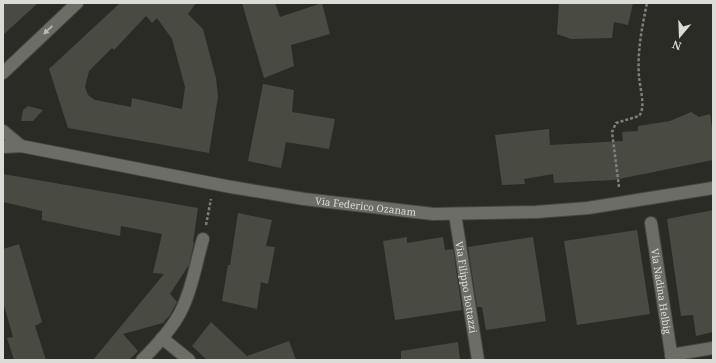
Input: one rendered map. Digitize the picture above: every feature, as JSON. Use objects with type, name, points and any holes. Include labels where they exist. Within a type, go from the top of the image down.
[{"type":"street","points":[[3,73],[77,3]]},
{"type":"street","points":[[3,131],[22,146]]},
{"type":"street","points":[[3,147],[22,146]]},
{"type":"street","name":"Via Federico Ozanam","points":[[22,146],[214,184],[304,199],[367,207],[455,214],[552,211],[621,204],[713,188]]},
{"type":"street","name":"Via Filippo Bottazzi","points":[[455,214],[478,360]]},
{"type":"street","name":"Via Nadina Helbig","points":[[651,223],[672,357]]},
{"type":"street","points":[[142,360],[176,320],[184,304],[203,239]]},
{"type":"street","points":[[162,338],[189,360]]},
{"type":"street","points":[[672,357],[713,348]]},
{"type":"path","points":[[621,204],[612,132],[616,123],[638,116],[642,109],[638,64],[641,33],[647,3]]},
{"type":"path","points":[[203,239],[214,184]]},
{"type":"building","points":[[3,3],[38,3],[3,35]]},
{"type":"building","points":[[120,3],[196,3],[188,14],[203,29],[216,78],[218,97],[209,153],[68,128],[49,69]],"holes":[[[146,16],[152,23],[157,18],[172,39],[185,87],[182,109],[132,98],[131,107],[95,100],[88,95],[85,87],[89,71],[112,48],[114,50]]]},
{"type":"building","points":[[242,3],[275,3],[280,17],[322,3],[330,34],[291,45],[294,66],[264,78]]},
{"type":"building","points":[[559,3],[633,3],[628,25],[614,22],[612,38],[571,39],[557,34]]},
{"type":"building","points":[[263,84],[294,90],[292,112],[335,119],[329,149],[286,142],[281,168],[248,161]]},
{"type":"building","points":[[28,106],[43,110],[33,121],[21,121],[23,110]]},
{"type":"building","points":[[691,112],[699,117],[710,114],[713,135],[713,160],[614,180],[554,183],[553,174],[524,179],[525,184],[502,185],[495,135],[549,129],[550,145],[623,141],[622,132],[638,131],[638,126],[670,121]]},
{"type":"building","points":[[3,174],[198,208],[194,243],[189,265],[170,294],[177,302],[170,315],[163,323],[123,334],[138,351],[129,360],[93,360],[164,274],[153,273],[162,234],[121,226],[120,236],[42,220],[42,211],[3,202]]},
{"type":"building","points":[[713,210],[713,332],[696,336],[693,315],[681,316],[667,219]]},
{"type":"building","points":[[238,213],[272,220],[266,246],[275,247],[268,284],[261,282],[257,309],[222,301],[228,265],[230,265]]},
{"type":"building","points":[[637,230],[650,314],[577,325],[564,241]]},
{"type":"building","points":[[407,237],[407,243],[443,237],[445,250],[453,249],[462,310],[395,320],[383,241]]},
{"type":"building","points":[[533,237],[546,321],[486,330],[482,307],[477,307],[468,247]]},
{"type":"building","points":[[19,244],[42,322],[35,326],[46,360],[14,360],[7,338],[13,337],[3,302],[3,249]]},
{"type":"building","points":[[211,322],[247,356],[289,341],[296,360],[207,360],[192,346]]},
{"type":"building","points":[[458,342],[460,360],[401,360],[401,351]]}]
